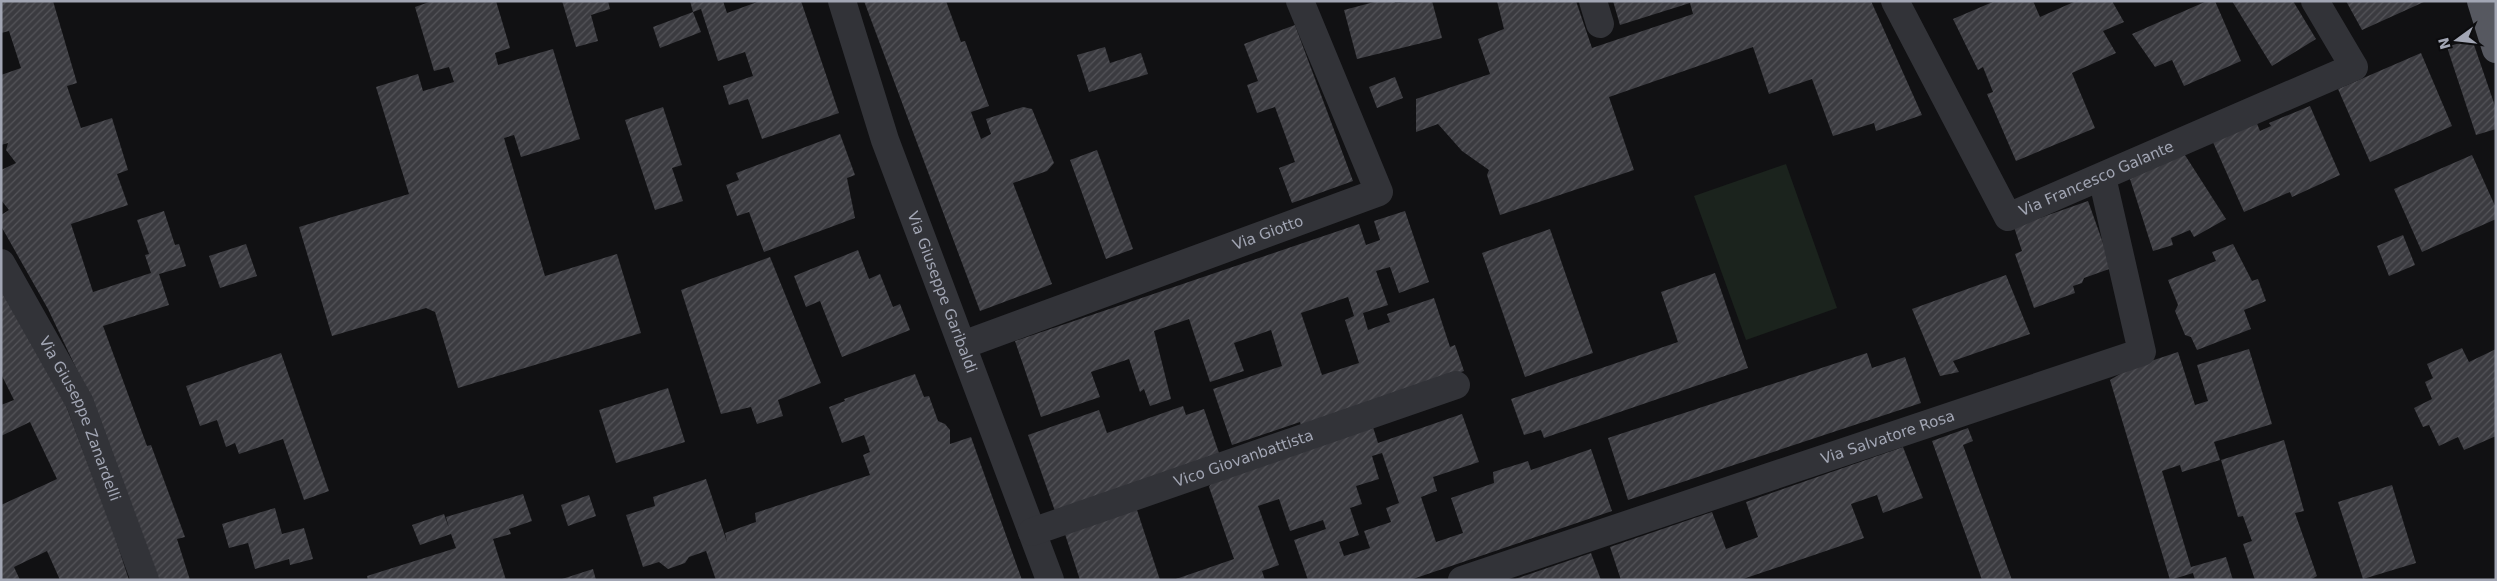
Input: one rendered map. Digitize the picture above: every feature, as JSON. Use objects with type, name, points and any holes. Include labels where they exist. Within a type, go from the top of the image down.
[{"type":"highway","points":[[2481,1],[2496,49]]},
{"type":"street","name":"Via Giuseppe Garibaldi","points":[[842,1],[886,140],[1050,580]]},
{"type":"street","name":"Via Giotto","points":[[963,345],[1378,192],[1300,1]]},
{"type":"street","name":"Via Francesco Galante","points":[[1895,1],[2008,217],[2354,66],[2315,1]]},
{"type":"street","name":"Via Salvatore Rosa","points":[[1462,580],[2142,352],[2102,177]]},
{"type":"street","name":"Via Giuseppe Zanardelli","points":[[1,263],[80,403],[145,580]]},
{"type":"street","name":"Vico Giovanbattista","points":[[1032,532],[1456,385]]},
{"type":"shaded area","points":[[1786,164],[1837,308],[1746,340],[1694,196]]},
{"type":"building","points":[[1,1],[53,1],[77,83],[67,86],[81,128],[112,118],[128,170],[117,174],[128,205],[71,224],[93,292],[151,273],[145,255],[149,254],[137,220],[164,211],[175,245],[179,244],[186,266],[159,274],[169,305],[103,326],[147,446],[151,445],[185,537],[177,539],[190,580],[155,580],[77,370],[48,309],[1,226],[1,215],[9,210],[1,200],[1,170],[16,163],[6,150],[8,143],[1,145],[1,75],[21,68],[9,31],[1,33]]},
{"type":"building","points":[[432,1],[496,1],[510,48],[495,53],[498,65],[553,49],[580,139],[521,157],[514,135],[504,138],[545,276],[617,254],[641,333],[458,388],[435,312],[426,308],[332,336],[299,227],[409,194],[376,87],[418,74],[423,91],[454,82],[449,67],[434,71],[415,7]]},
{"type":"building","points":[[562,1],[608,1],[610,9],[591,15],[598,41],[576,47]]},
{"type":"building","points":[[690,1],[723,1],[727,13],[760,1],[801,1],[839,113],[762,139],[748,99],[729,105],[723,86],[753,76],[745,52],[718,61],[701,9],[693,12]]},
{"type":"building","points":[[864,1],[946,1],[961,42],[965,41],[989,106],[971,112],[981,139],[991,134],[986,119],[1023,107],[1032,109],[1054,163],[1047,171],[1013,183],[1052,284],[980,311]]},
{"type":"building","points":[[1378,1],[1394,1],[1395,3],[1432,1],[1442,38],[1357,59],[1344,10]]},
{"type":"building","points":[[1497,1],[1576,1],[1592,48],[1693,14],[1690,3],[1620,25],[1613,1],[1871,1],[1922,115],[1876,131],[1874,123],[1833,136],[1812,79],[1769,94],[1753,47],[1609,97],[1634,170],[1500,215],[1487,175],[1489,170],[1462,151],[1438,124],[1416,132],[1416,99],[1490,74],[1478,39],[1504,29]]},
{"type":"building","points":[[1995,1],[2033,1],[2040,17],[2076,1],[2112,1],[2124,22],[2103,31],[2116,53],[2072,73],[2095,128],[2016,161],[1987,94],[1993,92],[1983,67],[1978,70],[1953,19]]},
{"type":"building","points":[[2207,1],[2215,1],[2241,61],[2184,86],[2172,60],[2155,67],[2132,34]]},
{"type":"building","points":[[2232,1],[2293,1],[2316,39],[2272,66]]},
{"type":"building","points":[[2346,1],[2426,1],[2362,30]]},
{"type":"building","points":[[693,12],[701,32],[660,48],[653,27]]},
{"type":"building","points":[[1295,25],[1353,181],[1292,203],[1279,168],[1295,162],[1275,107],[1257,113],[1247,85],[1258,81],[1244,44]]},
{"type":"building","points":[[2472,39],[2496,109],[2496,129],[2476,135],[2447,47]]},
{"type":"building","points":[[1105,47],[1110,63],[1141,53],[1148,74],[1089,92],[1077,55]]},
{"type":"building","points":[[2421,53],[2452,126],[2370,162],[2338,89]]},
{"type":"building","points":[[1395,77],[1403,98],[1377,108],[1369,87]]},
{"type":"building","points":[[2310,106],[2340,175],[2292,197],[2290,192],[2244,212],[2212,140],[2256,121],[2260,131],[2271,126],[2269,123]]},
{"type":"building","points":[[663,107],[682,165],[672,168],[683,201],[655,210],[625,120]]},
{"type":"building","points":[[840,134],[855,175],[847,178],[855,218],[764,252],[749,212],[737,216],[726,185],[739,180],[736,173]]},
{"type":"building","points":[[1097,150],[1133,249],[1106,259],[1070,160]]},
{"type":"building","points":[[2183,152],[2226,219],[2194,237],[2190,230],[2171,238],[2173,245],[2153,251],[2130,179]]},
{"type":"building","points":[[2472,155],[2496,208],[2496,219],[2422,252],[2394,189]]},
{"type":"building","points":[[2088,201],[2112,268],[2084,278],[2082,283],[2073,286],[2075,293],[2034,308],[2015,254],[2022,251],[2014,227]]},
{"type":"building","points":[[1405,211],[1429,282],[1399,293],[1390,267],[1376,271],[1388,305],[1363,313],[1368,330],[1390,322],[1387,314],[1434,298],[1450,347],[1455,345],[1464,371],[1301,426],[1300,422],[1232,445],[1213,389],[1282,366],[1271,330],[1234,343],[1244,371],[1210,382],[1189,319],[1154,331],[1171,399],[1150,406],[1144,389],[1140,392],[1129,359],[1091,372],[1100,397],[1041,417],[1015,341],[1359,224],[1366,245],[1380,240],[1374,221]],"holes":[[[1348,297],[1354,316],[1345,320],[1359,363],[1322,375],[1301,313]]]},
{"type":"building","points":[[1550,229],[1593,353],[1525,377],[1482,253]]},
{"type":"building","points":[[2403,235],[2415,265],[2389,276],[2377,246]]},
{"type":"building","points":[[246,244],[257,276],[220,288],[209,256]]},
{"type":"building","points":[[2233,244],[2252,281],[2258,279],[2266,301],[2244,310],[2251,329],[2197,350],[2191,337],[2185,335],[2175,311],[2178,305],[2168,280],[2216,261],[2212,252]]},
{"type":"building","points":[[858,250],[869,279],[880,274],[893,307],[900,304],[910,330],[842,357],[820,301],[806,307],[794,276]]},
{"type":"building","points":[[770,257],[821,383],[778,400],[783,416],[757,424],[751,407],[721,414],[681,290]]},
{"type":"building","points":[[1,271],[23,307],[67,408],[113,531],[129,580],[60,580],[47,551],[14,567],[20,580],[1,580],[1,505],[57,479],[30,422],[1,436],[1,405],[14,400],[1,374]]},
{"type":"building","points":[[1715,273],[1748,368],[1544,438],[1541,430],[1524,435],[1511,399],[1678,342],[1661,292]]},
{"type":"building","points":[[2006,275],[2030,334],[1953,361],[1959,372],[1940,376],[1912,309]]},
{"type":"building","points":[[2462,348],[2469,362],[2496,349],[2496,436],[2464,450],[2458,437],[2439,446],[2429,425],[2423,427],[2414,408],[2432,399],[2425,382],[2433,378],[2427,364]]},
{"type":"building","points":[[2249,349],[2272,424],[2214,442],[2220,460],[2182,472],[2180,465],[2162,471],[2191,567],[2226,557],[2233,580],[2195,580],[2193,573],[2170,580],[2110,380],[2130,368],[2178,352],[2195,405],[2208,401],[2197,365]]},
{"type":"building","points":[[281,353],[329,491],[304,500],[283,439],[239,454],[235,443],[226,447],[217,420],[200,426],[186,386]]},
{"type":"building","points":[[1867,353],[1872,368],[1905,357],[1921,403],[1628,500],[1608,438]]},
{"type":"building","points":[[915,374],[924,397],[929,396],[938,421],[945,424],[950,430],[950,444],[971,437],[1022,580],[716,580],[706,551],[689,557],[685,563],[668,569],[659,562],[643,567],[626,515],[655,506],[653,497],[706,479],[727,542],[725,533],[756,522],[755,513],[870,475],[863,455],[870,452],[864,435],[842,443],[829,407],[845,401],[844,399]]},
{"type":"building","points":[[668,388],[685,442],[616,463],[599,410]]},
{"type":"building","points":[[1183,406],[1186,415],[1204,409],[1219,453],[1055,511],[1028,435],[1099,410],[1107,433]]},
{"type":"building","points":[[1462,414],[1479,462],[1433,477],[1437,491],[1421,497],[1436,542],[1463,533],[1451,498],[1494,483],[1493,472],[1528,461],[1531,470],[1591,449],[1612,511],[1410,580],[1308,580],[1294,540],[1326,529],[1323,520],[1290,531],[1279,499],[1258,506],[1279,565],[1262,571],[1265,580],[1173,580],[1234,559],[1209,487],[1215,476],[1372,424],[1378,443]],"holes":[[[1382,453],[1399,503],[1386,508],[1391,522],[1364,531],[1370,548],[1344,556],[1339,542],[1359,535],[1350,508],[1362,504],[1356,486],[1379,479],[1372,456]]]},
{"type":"building","points":[[1968,428],[1973,441],[1963,445],[2012,580],[1982,580],[1932,441]]},
{"type":"building","points":[[2284,440],[2304,511],[2295,513],[2317,576],[2310,580],[2255,580],[2243,544],[2252,541],[2243,516],[2238,517],[2221,460]]},
{"type":"building","points":[[1903,447],[1923,498],[1883,513],[1877,495],[1851,504],[1864,538],[1740,580],[1621,580],[1610,547],[1712,512],[1726,549],[1758,537],[1746,502]]},
{"type":"building","points":[[2392,485],[2416,563],[2363,579],[2338,502]]},
{"type":"building","points":[[523,494],[532,521],[509,529],[511,534],[493,539],[506,580],[368,580],[367,576],[456,548],[451,534],[420,545],[412,525],[444,514],[449,528],[446,517]]},
{"type":"building","points":[[589,495],[596,516],[568,526],[561,505]]},
{"type":"building","points":[[1136,507],[1160,580],[1080,580],[1064,531]]},
{"type":"building","points":[[275,508],[282,534],[304,528],[313,559],[290,565],[289,559],[255,569],[248,543],[229,548],[222,524]]},
{"type":"building","points":[[1591,553],[1601,580],[1515,580],[1515,579]]},
{"type":"building","points":[[593,569],[596,580],[562,580],[562,579]]}]
